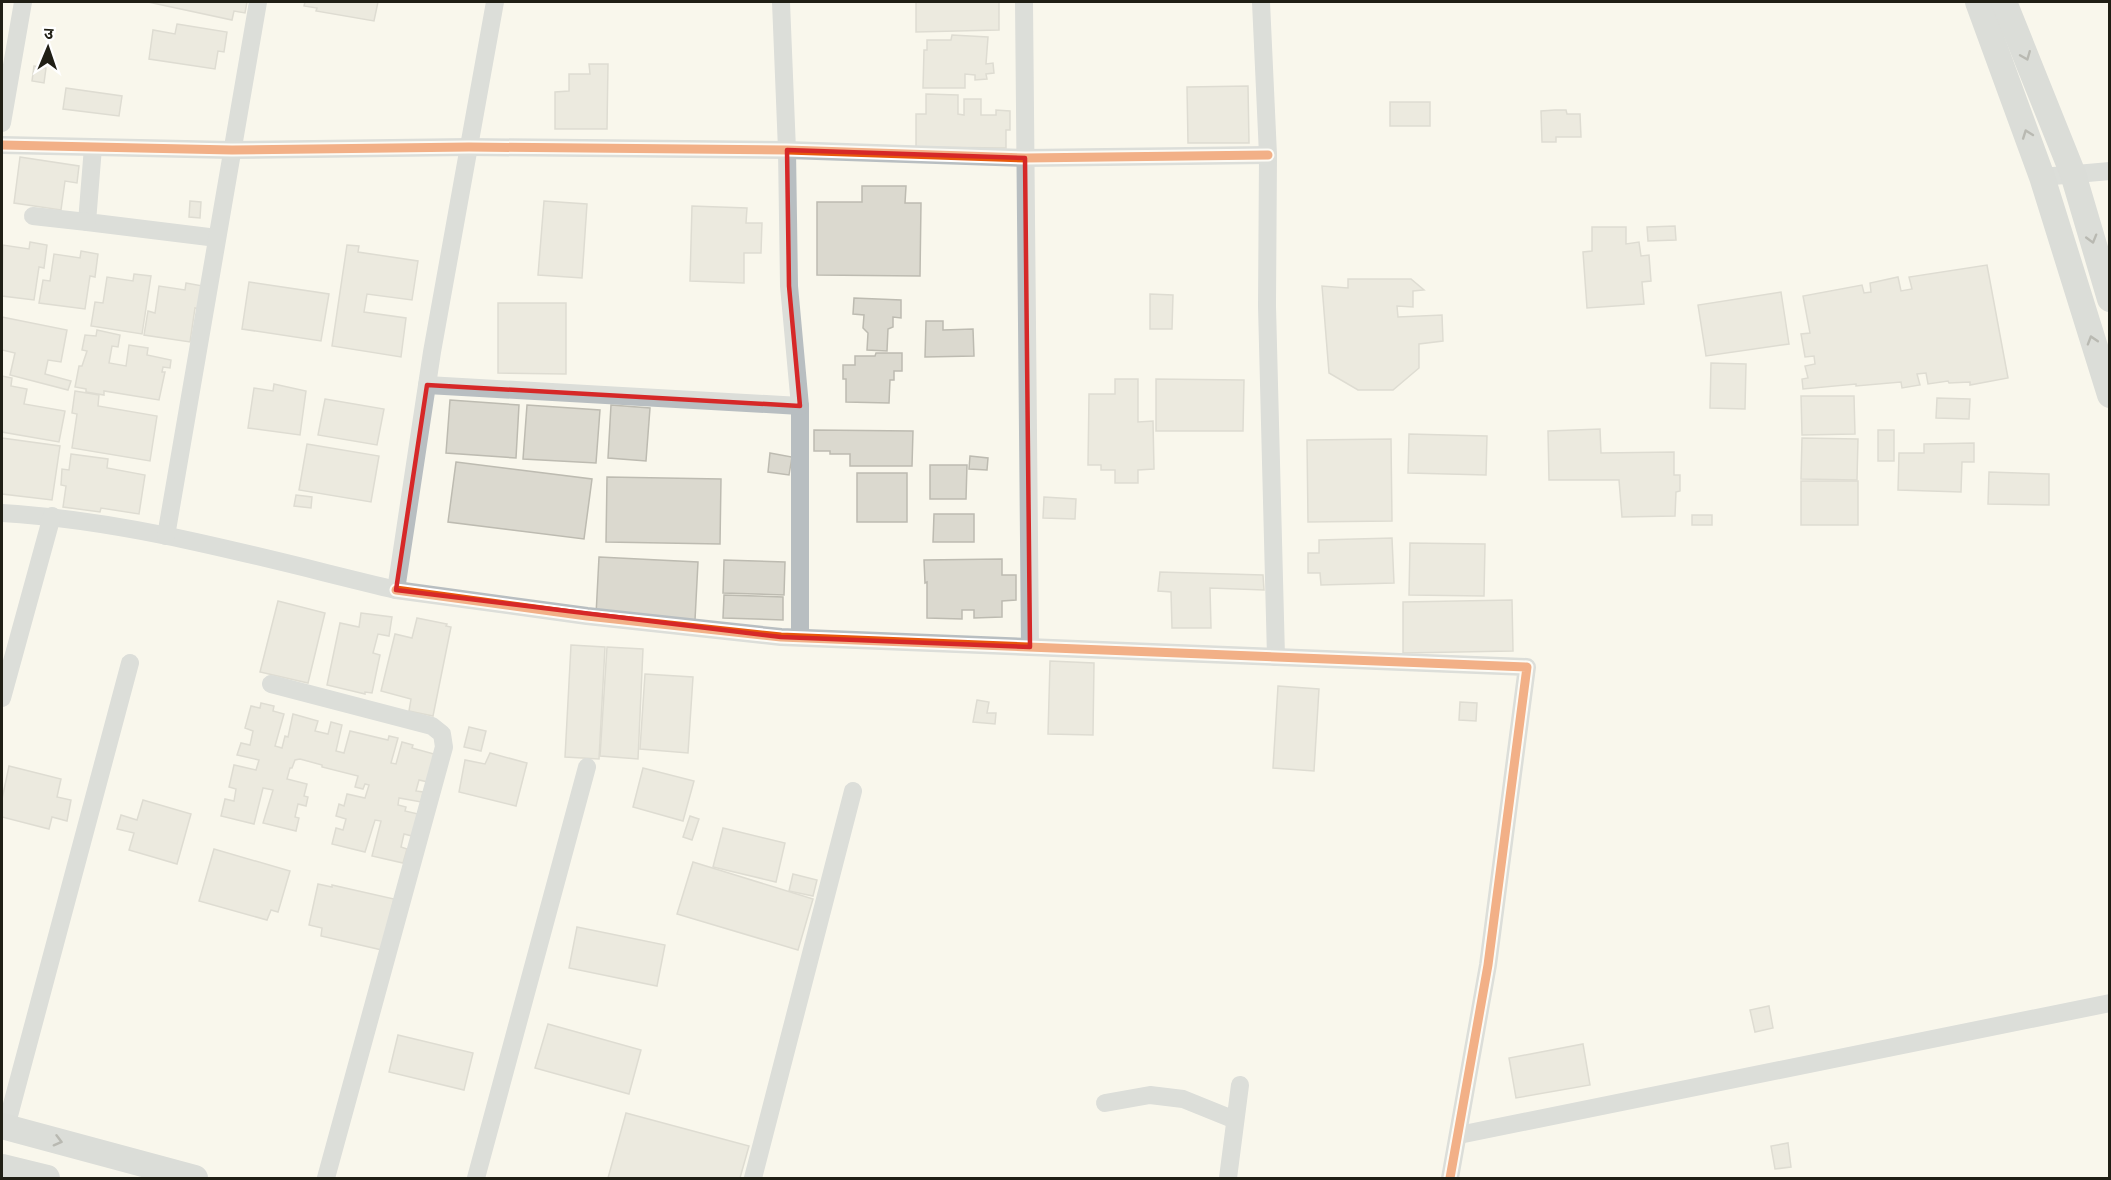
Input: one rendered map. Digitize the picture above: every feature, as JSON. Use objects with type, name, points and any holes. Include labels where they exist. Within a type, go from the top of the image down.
[{"type":"street","points":[[2,123],[23,2]]},
{"type":"street","points":[[166,536],[258,2]]},
{"type":"street","points":[[396,590],[427,385],[495,2]]},
{"type":"street","points":[[781,2],[787,150],[789,286],[800,406],[800,637]]},
{"type":"street","points":[[1024,2],[1030,647]]},
{"type":"street","points":[[1261,2],[1268,155],[1268,318],[1276,657]]},
{"type":"street","points":[[1978,2],[2042,177],[2108,384]]},
{"type":"street","points":[[2004,2],[2073,174],[2109,299]]},
{"type":"street","points":[[2,145],[232,150],[469,147],[787,150],[1025,158],[1268,155]]},
{"type":"street","points":[[87,222],[93,147]]},
{"type":"street","points":[[2042,177],[2109,171]]},
{"type":"street","points":[[33,216],[217,238]]},
{"type":"street","points":[[427,385],[800,406]]},
{"type":"street","points":[[2,513],[52,516],[166,536],[396,590],[587,616],[800,637],[1527,667],[1488,965],[1450,1179]]},
{"type":"street","points":[[2,698],[52,516]]},
{"type":"street","points":[[130,663],[4,1126],[195,1179]]},
{"type":"street","points":[[271,684],[432,726],[442,734],[444,747],[326,1179]]},
{"type":"street","points":[[476,1179],[587,767]]},
{"type":"street","points":[[753,1179],[853,791]]},
{"type":"street","points":[[1459,1136],[2109,1003]]},
{"type":"street","points":[[1228,1179],[1240,1085]]},
{"type":"street","points":[[1105,1103],[1150,1095],[1183,1099],[1235,1120]]},
{"type":"street","points":[[2,1167],[47,1179]]},
{"type":"highlighted area","points":[[787,150],[1025,158],[1030,647],[781,637],[396,590],[427,385],[800,406],[789,286]]},
{"type":"building","points":[[148,2],[247,2],[245,13],[234,11],[232,20]]},
{"type":"building","points":[[305,2],[378,2],[374,21],[316,11],[317,8],[304,6]]},
{"type":"building","points":[[916,2],[999,2],[999,30],[916,32]]},
{"type":"building","points":[[177,24],[227,32],[224,52],[218,51],[215,69],[149,59],[153,30],[175,34]]},
{"type":"building","points":[[952,35],[988,37],[986,64],[993,63],[994,73],[986,74],[987,79],[975,80],[975,75],[965,74],[965,88],[923,88],[924,50],[927,50],[927,40],[951,40]]},
{"type":"building","points":[[589,64],[608,64],[607,129],[555,129],[555,92],[569,91],[569,74],[590,74]]},
{"type":"building","points":[[34,66],[46,68],[44,83],[32,81]]},
{"type":"building","points":[[1248,86],[1249,143],[1188,143],[1187,87]]},
{"type":"building","points":[[66,88],[122,96],[119,116],[63,109]]},
{"type":"building","points":[[926,94],[958,95],[958,114],[964,115],[964,99],[981,99],[981,115],[996,115],[996,110],[1010,111],[1010,130],[1006,130],[1006,148],[916,147],[916,114],[926,114]]},
{"type":"building","points":[[1390,102],[1430,102],[1430,126],[1390,126]]},
{"type":"building","points":[[1566,110],[1567,114],[1580,114],[1581,137],[1556,137],[1556,142],[1542,142],[1541,111]]},
{"type":"building","points":[[20,157],[79,166],[77,183],[65,181],[61,210],[14,203]]},
{"type":"building","points":[[862,186],[906,186],[905,203],[921,203],[920,276],[817,275],[817,202],[862,202]]},
{"type":"building","points":[[190,201],[201,202],[200,218],[189,217]]},
{"type":"building","points":[[544,201],[587,204],[582,278],[538,275]]},
{"type":"building","points":[[692,206],[747,208],[746,223],[762,223],[761,253],[744,253],[744,283],[690,281]]},
{"type":"building","points":[[1675,226],[1676,240],[1648,241],[1647,227]]},
{"type":"building","points":[[1592,227],[1626,227],[1626,244],[1639,242],[1641,256],[1649,255],[1651,281],[1642,282],[1644,304],[1587,308],[1583,252],[1592,251]]},
{"type":"building","points":[[30,242],[47,245],[44,268],[39,267],[34,300],[2,296],[3,245],[29,249]]},
{"type":"building","points":[[347,245],[359,246],[358,252],[418,261],[412,300],[367,294],[364,312],[406,318],[401,357],[332,346]]},
{"type":"building","points":[[81,251],[98,254],[95,277],[90,276],[85,309],[39,303],[43,280],[50,281],[54,254],[80,258]]},
{"type":"building","points":[[1987,265],[2008,378],[1970,385],[1970,382],[1949,383],[1948,381],[1928,384],[1926,373],[1917,374],[1920,385],[1902,388],[1901,382],[1803,389],[1802,379],[1808,378],[1805,366],[1815,364],[1814,356],[1805,357],[1801,334],[1810,333],[1803,296],[1862,285],[1864,293],[1871,292],[1870,283],[1898,277],[1901,291],[1912,289],[1909,277]]},
{"type":"building","points":[[134,274],[151,276],[142,334],[91,326],[95,302],[103,303],[107,277],[133,281]]},
{"type":"building","points":[[1348,279],[1411,279],[1424,290],[1413,291],[1413,307],[1397,306],[1398,317],[1442,315],[1443,341],[1419,344],[1419,368],[1393,390],[1358,390],[1329,373],[1322,286],[1348,288]]},
{"type":"building","points":[[249,282],[329,294],[321,341],[242,329]]},
{"type":"building","points":[[186,283],[203,286],[200,309],[195,308],[190,342],[144,335],[148,311],[155,313],[159,286],[185,290]]},
{"type":"building","points":[[1781,292],[1789,344],[1706,356],[1698,305]]},
{"type":"building","points":[[1150,294],[1173,295],[1172,329],[1150,329]]},
{"type":"building","points":[[854,298],[901,300],[901,318],[893,317],[893,327],[888,329],[887,351],[867,350],[868,333],[863,328],[864,315],[853,314]]},
{"type":"building","points":[[498,303],[566,303],[566,374],[498,373]]},
{"type":"building","points":[[2,317],[67,330],[61,362],[48,360],[45,374],[71,381],[68,390],[10,375],[15,353],[2,350]]},
{"type":"building","points":[[926,321],[943,321],[943,330],[973,329],[974,356],[925,357]]},
{"type":"building","points":[[97,330],[120,335],[118,347],[112,346],[109,363],[126,366],[129,345],[148,348],[147,355],[171,360],[170,368],[163,367],[162,372],[165,372],[159,400],[104,391],[104,395],[86,392],[86,389],[75,387],[79,366],[82,366],[87,351],[82,350],[85,335],[96,336]]},
{"type":"building","points":[[876,353],[902,353],[902,371],[894,371],[894,380],[890,380],[889,403],[846,402],[846,379],[843,379],[843,365],[855,365],[855,356],[875,356]]},
{"type":"building","points":[[1711,363],[1746,364],[1745,409],[1710,408]]},
{"type":"building","points":[[2,376],[12,378],[11,386],[27,389],[24,404],[65,411],[59,442],[2,432]]},
{"type":"building","points":[[1115,379],[1138,379],[1138,422],[1153,421],[1154,469],[1138,470],[1138,483],[1115,483],[1115,470],[1101,470],[1101,465],[1088,465],[1089,394],[1115,394]]},
{"type":"building","points":[[1156,379],[1244,380],[1243,431],[1156,431]]},
{"type":"building","points":[[274,384],[306,391],[300,435],[248,428],[254,388],[273,391]]},
{"type":"building","points":[[75,391],[99,395],[98,406],[157,416],[150,461],[72,448],[77,414],[72,413]]},
{"type":"building","points":[[1801,396],[1854,396],[1855,434],[1802,435]]},
{"type":"building","points":[[1937,398],[1970,399],[1969,419],[1936,418]]},
{"type":"building","points":[[325,399],[384,409],[377,445],[318,435]]},
{"type":"building","points":[[450,400],[519,405],[516,458],[446,453]]},
{"type":"building","points":[[527,405],[600,410],[596,463],[523,459]]},
{"type":"building","points":[[611,405],[650,408],[646,461],[608,458]]},
{"type":"building","points":[[1600,429],[1601,453],[1674,452],[1674,475],[1680,475],[1680,491],[1676,492],[1675,516],[1622,517],[1619,480],[1549,480],[1548,431]]},
{"type":"building","points":[[814,430],[913,431],[912,466],[850,466],[850,454],[814,451]]},
{"type":"building","points":[[1878,430],[1894,430],[1894,461],[1878,461]]},
{"type":"building","points":[[1409,434],[1487,436],[1486,475],[1408,473]]},
{"type":"building","points":[[2,438],[60,446],[52,500],[2,494]]},
{"type":"building","points":[[1802,438],[1858,439],[1857,480],[1801,479]]},
{"type":"building","points":[[1391,439],[1392,521],[1308,522],[1307,440]]},
{"type":"building","points":[[1974,443],[1974,462],[1962,462],[1961,492],[1898,490],[1899,453],[1924,453],[1924,444]]},
{"type":"building","points":[[307,444],[379,456],[371,502],[299,490]]},
{"type":"building","points":[[770,453],[792,457],[789,475],[768,472]]},
{"type":"building","points":[[71,454],[108,459],[107,468],[145,475],[139,514],[101,508],[100,512],[63,507],[66,486],[61,485],[62,469],[69,470]]},
{"type":"building","points":[[970,456],[988,458],[987,470],[969,469]]},
{"type":"building","points":[[456,462],[592,479],[584,539],[448,522]]},
{"type":"building","points":[[930,465],[967,465],[966,499],[930,499]]},
{"type":"building","points":[[1989,472],[2049,474],[2049,505],[1988,504]]},
{"type":"building","points":[[857,473],[907,473],[907,522],[857,522]]},
{"type":"building","points":[[607,477],[721,479],[720,544],[606,542]]},
{"type":"building","points":[[1801,481],[1858,481],[1858,525],[1801,525]]},
{"type":"building","points":[[296,495],[312,497],[311,508],[294,506]]},
{"type":"building","points":[[1044,497],[1076,499],[1075,519],[1043,518]]},
{"type":"building","points":[[934,514],[974,514],[974,542],[933,542]]},
{"type":"building","points":[[1692,515],[1712,515],[1712,525],[1692,525]]},
{"type":"building","points":[[1392,538],[1394,583],[1321,585],[1320,573],[1308,573],[1308,553],[1319,553],[1319,540]]},
{"type":"building","points":[[1410,543],[1485,544],[1484,596],[1409,595]]},
{"type":"building","points":[[599,557],[698,562],[695,620],[596,615]]},
{"type":"building","points":[[1002,559],[1002,575],[1016,575],[1016,600],[1002,601],[1002,617],[974,618],[974,610],[962,610],[962,619],[927,618],[927,582],[925,583],[924,560]]},
{"type":"building","points":[[724,560],[785,562],[784,595],[723,593]]},
{"type":"building","points":[[1160,572],[1263,575],[1264,590],[1210,588],[1211,628],[1172,628],[1171,592],[1158,591]]},
{"type":"building","points":[[724,595],[783,597],[783,620],[723,618]]},
{"type":"building","points":[[1512,600],[1513,651],[1403,653],[1403,602]]},
{"type":"building","points":[[278,601],[325,613],[308,683],[260,672]]},
{"type":"building","points":[[361,613],[392,617],[389,636],[378,634],[373,653],[380,655],[372,693],[365,692],[365,694],[327,685],[340,623],[359,627]]},
{"type":"building","points":[[417,618],[447,624],[446,626],[451,627],[433,716],[409,711],[411,699],[381,691],[395,634],[412,638]]},
{"type":"building","points":[[571,645],[605,647],[599,759],[565,757]]},
{"type":"building","points":[[607,647],[643,649],[638,759],[600,756]]},
{"type":"building","points":[[1050,661],[1094,663],[1093,735],[1048,734]]},
{"type":"building","points":[[645,674],[693,677],[688,753],[640,749]]},
{"type":"building","points":[[1278,686],[1319,689],[1314,771],[1273,768]]},
{"type":"building","points":[[977,700],[989,702],[987,713],[996,713],[995,724],[973,722]]},
{"type":"building","points":[[1460,702],[1477,703],[1476,721],[1459,720]]},
{"type":"building","points":[[261,703],[274,706],[273,711],[284,714],[275,746],[282,748],[285,736],[288,737],[293,714],[318,721],[315,731],[328,734],[331,722],[342,725],[336,751],[344,753],[350,731],[388,740],[389,736],[398,738],[391,763],[396,764],[402,742],[413,745],[412,748],[434,754],[428,782],[419,780],[416,791],[423,792],[421,802],[399,798],[398,805],[406,807],[405,811],[418,814],[412,836],[404,834],[401,847],[407,849],[403,863],[372,856],[381,821],[375,820],[365,852],[332,844],[336,828],[343,830],[346,819],[336,816],[339,804],[344,806],[347,794],[365,798],[369,785],[365,784],[363,789],[355,787],[358,776],[300,759],[295,760],[287,779],[307,784],[304,796],[308,797],[306,806],[298,804],[295,817],[299,818],[296,831],[263,823],[273,790],[263,788],[254,824],[221,816],[225,799],[234,801],[236,789],[229,787],[234,765],[256,770],[259,760],[237,755],[241,743],[250,745],[253,731],[245,728],[251,706],[260,708]]},
{"type":"building","points":[[469,727],[486,731],[481,751],[464,747]]},
{"type":"building","points":[[490,753],[527,763],[516,806],[459,792],[465,760],[485,764]]},
{"type":"building","points":[[9,766],[61,779],[57,797],[71,800],[67,821],[52,817],[49,829],[2,817],[2,799]]},
{"type":"building","points":[[643,768],[694,781],[683,821],[633,807]]},
{"type":"building","points":[[143,800],[191,814],[177,864],[129,850],[134,833],[117,829],[121,815],[137,820]]},
{"type":"building","points":[[690,816],[699,819],[692,840],[683,837]]},
{"type":"building","points":[[723,828],[785,843],[776,882],[713,867]]},
{"type":"building","points":[[214,849],[290,871],[278,912],[271,910],[267,920],[199,901]]},
{"type":"building","points":[[693,862],[813,899],[798,950],[677,914]]},
{"type":"building","points":[[793,874],[817,880],[813,896],[789,891]]},
{"type":"building","points":[[318,884],[394,899],[382,950],[321,936],[322,928],[309,925]]},
{"type":"building","points":[[577,927],[665,945],[657,986],[569,968]]},
{"type":"building","points":[[1769,1006],[1773,1028],[1755,1032],[1750,1010]]},
{"type":"building","points":[[548,1024],[641,1050],[629,1094],[535,1068]]},
{"type":"building","points":[[398,1035],[473,1053],[464,1090],[389,1072]]},
{"type":"building","points":[[1583,1044],[1590,1085],[1516,1098],[1509,1058]]},
{"type":"building","points":[[626,1113],[749,1146],[740,1178],[608,1178]]},
{"type":"building","points":[[1788,1143],[1791,1167],[1775,1169],[1771,1146]]},
{"type":"cycle path","points":[[2,145],[232,150],[469,147],[787,150],[1025,158],[1268,155]]},
{"type":"cycle path","points":[[396,590],[587,616],[781,637],[1527,667],[1488,965],[1450,1178]]}]
